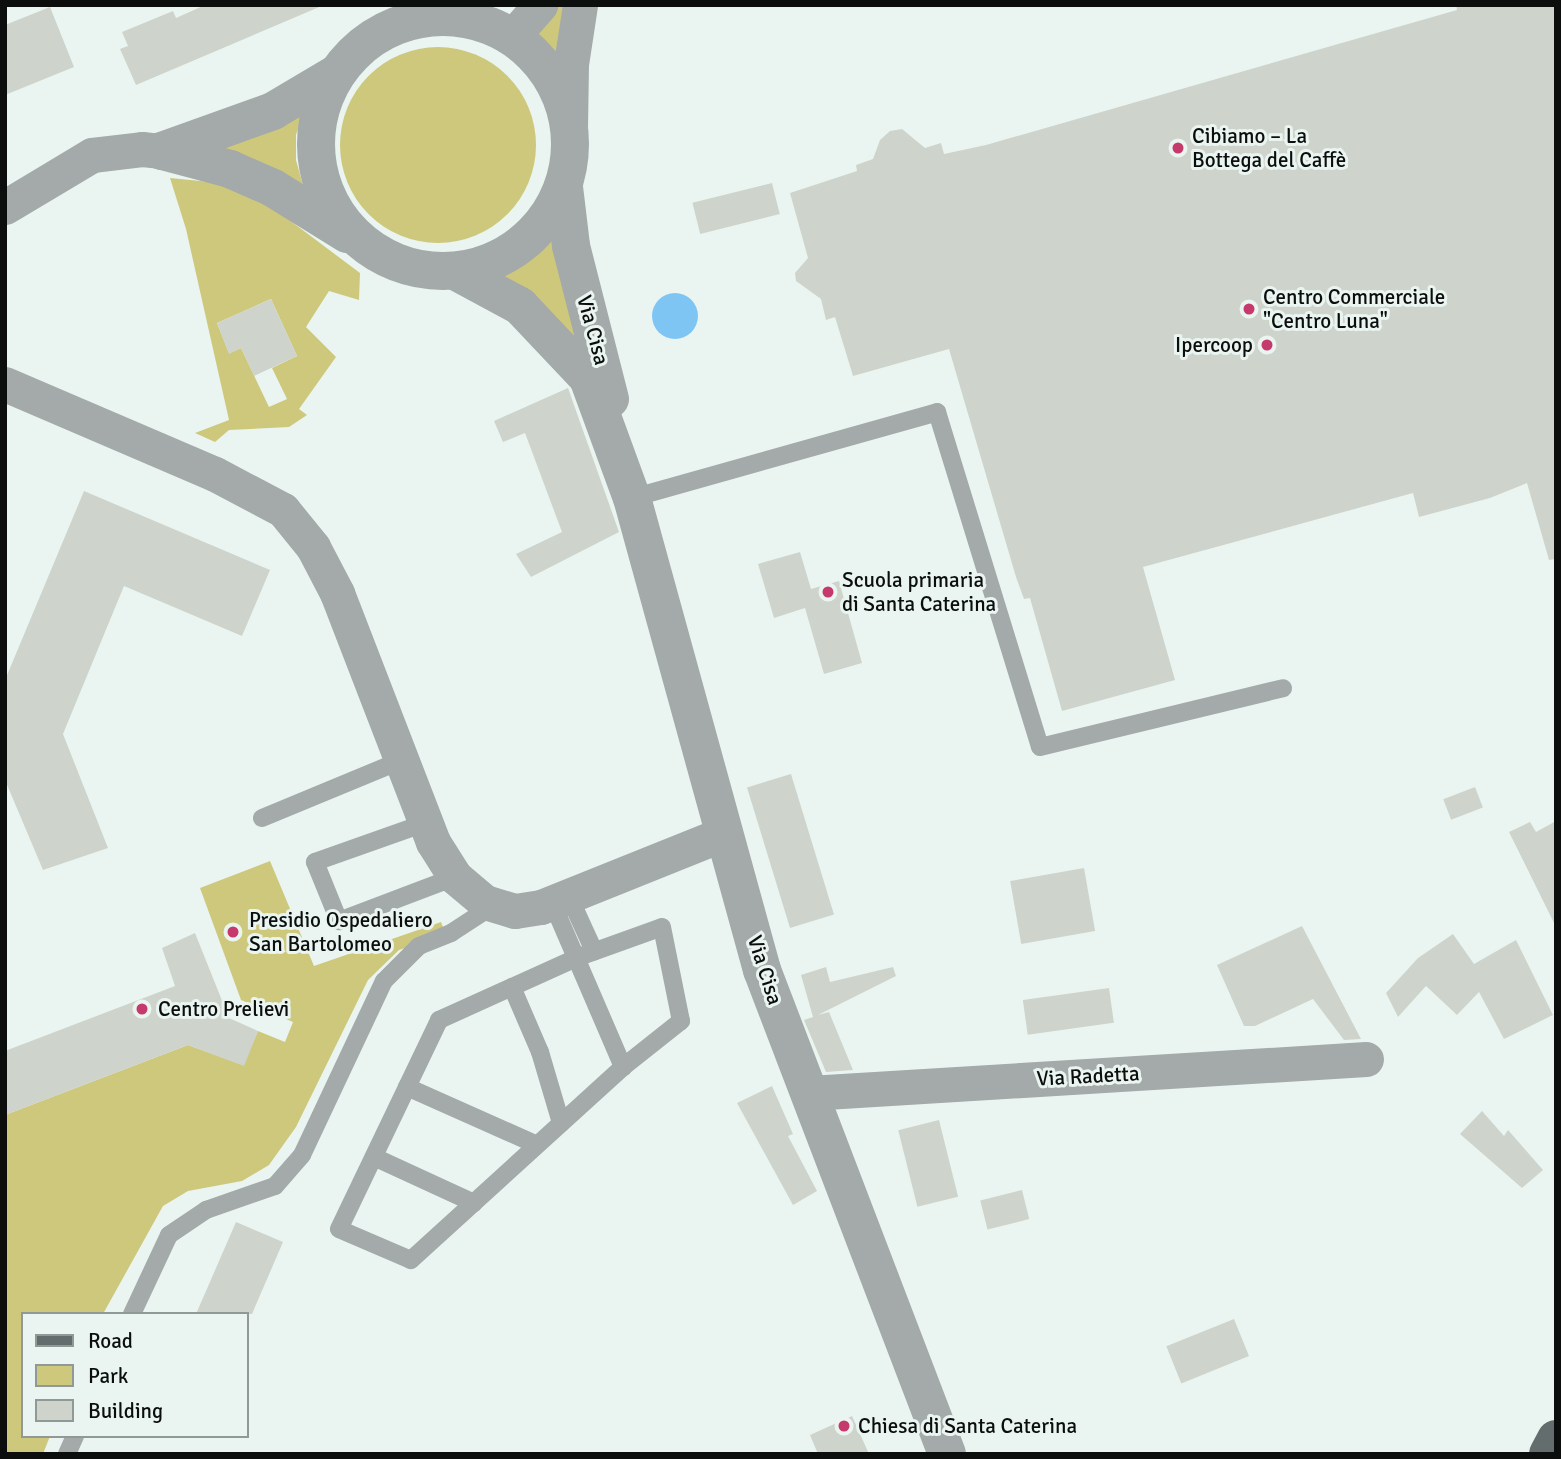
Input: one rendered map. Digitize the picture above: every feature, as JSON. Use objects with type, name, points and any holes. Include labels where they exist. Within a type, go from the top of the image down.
[{"type":"main road","points":[[1548,1454],[1556,1440]]},
{"type":"street","points":[[368,247],[340,220],[323,185],[316,147],[321,109],[381,5]]},
{"type":"street","points":[[512,37],[540,5]]},
{"type":"street","points":[[5,207],[92,155],[142,149],[163,151],[230,169],[274,188],[368,247],[405,265],[455,271],[490,263],[522,245],[547,219],[564,187],[570,128],[571,64],[580,5]]},
{"type":"street","points":[[163,151],[273,111],[343,67],[364,44],[398,25],[467,13],[512,37],[540,61],[560,93],[570,128]]},
{"type":"street","name":"Via Cisa","points":[[564,187],[571,246],[603,366],[628,485],[762,970],[947,1454]]},
{"type":"street","name":"Via Cisa","points":[[455,271],[520,306],[581,369],[628,485]]},
{"type":"street","points":[[5,384],[215,474],[283,510],[313,547],[337,593],[428,822],[433,842],[455,877],[494,905],[514,911],[560,898],[724,833]]},
{"type":"street","name":"Via Radetta","points":[[810,1093],[1366,1059]]},
{"type":"lane","points":[[628,485],[937,412],[1040,747],[1283,688]]},
{"type":"lane","points":[[262,818],[402,760]]},
{"type":"lane","points":[[428,822],[315,862],[339,921],[455,877]]},
{"type":"lane","points":[[560,898],[585,954],[623,1067]]},
{"type":"lane","points":[[133,1312],[169,1235],[206,1210],[275,1186],[302,1155],[384,981],[419,946],[451,933],[494,905]]},
{"type":"lane","points":[[662,927],[681,1021],[623,1067],[411,1260],[340,1229],[439,1020],[585,954],[662,927]]},
{"type":"lane","points":[[512,987],[540,1052],[561,1123]]},
{"type":"lane","points":[[407,1087],[537,1145]]},
{"type":"lane","points":[[374,1157],[474,1203]]},
{"type":"lane","points":[[67,1454],[74,1438]]},
{"type":"green space","points":[[551,5],[569,5],[560,68],[526,33]]},
{"type":"green space","points":[[438,47],[457,48],[476,54],[508,75],[529,107],[535,126],[535,164],[529,183],[508,215],[476,236],[457,242],[438,243],[419,242],[400,236],[368,215],[347,183],[341,164],[340,145],[341,126],[347,107],[368,75],[400,54],[419,48]]},
{"type":"green space","points":[[303,112],[296,135],[296,160],[306,196],[192,149]]},
{"type":"green space","points":[[170,178],[221,183],[268,204],[360,273],[359,300],[329,291],[306,327],[336,357],[299,409],[307,415],[289,427],[229,430],[215,442],[195,433],[229,420],[186,229]],"holes":[[[271,299],[297,356],[272,368],[287,399],[269,407],[241,348],[229,353],[217,323]]]},
{"type":"green space","points":[[557,220],[595,367],[502,275],[523,261]]},
{"type":"green space","points":[[270,861],[314,966],[441,922],[446,935],[399,950],[368,980],[296,1127],[269,1165],[242,1181],[188,1191],[163,1206],[104,1312],[21,1312],[21,1438],[49,1438],[43,1454],[5,1454],[5,1115],[188,1045],[243,1065],[258,1031],[285,1042],[293,1022],[241,1000],[200,888]]},
{"type":"water","points":[[675,293],[691,300],[698,316],[691,332],[675,339],[659,332],[652,316],[659,300]]},
{"type":"building","points":[[205,5],[324,5],[136,85],[120,49],[128,46],[122,32],[173,11],[176,18]]},
{"type":"building","points":[[1456,5],[1556,5],[1556,559],[1549,560],[1527,483],[1490,498],[1419,517],[1413,493],[1143,567],[1175,680],[1062,711],[1030,598],[1024,599],[1016,577],[949,349],[853,376],[835,317],[826,320],[821,299],[796,281],[795,273],[808,258],[790,193],[857,171],[856,165],[873,159],[880,140],[890,131],[902,129],[925,148],[941,143],[944,154],[986,145],[1457,10]]},
{"type":"building","points":[[50,7],[74,67],[5,95],[5,25]]},
{"type":"building","points":[[772,183],[780,214],[700,234],[692,203]]},
{"type":"building","points":[[271,299],[297,356],[254,376],[241,348],[229,354],[217,323]]},
{"type":"building","points":[[568,388],[619,532],[531,577],[516,554],[562,532],[525,433],[503,442],[494,421]]},
{"type":"building","points":[[84,491],[270,570],[242,636],[124,586],[63,734],[108,848],[43,870],[5,780],[5,680]]},
{"type":"building","name":"Scuola primaria di Santa Caterina","points":[[800,552],[811,589],[839,581],[862,663],[824,674],[805,608],[774,618],[758,564]]},
{"type":"building","points":[[791,774],[834,915],[790,928],[747,787]]},
{"type":"building","points":[[1475,787],[1483,808],[1451,820],[1443,799]]},
{"type":"building","points":[[1556,821],[1556,927],[1509,832],[1530,822],[1536,832]]},
{"type":"building","points":[[1084,868],[1095,931],[1021,944],[1010,881]]},
{"type":"building","points":[[1302,926],[1361,1039],[1344,1040],[1313,999],[1255,1026],[1244,1026],[1217,965]]},
{"type":"building","points":[[195,933],[229,1018],[258,1031],[244,1066],[188,1045],[5,1115],[5,1051],[175,986],[162,948]]},
{"type":"building","points":[[1453,934],[1474,964],[1516,940],[1553,1015],[1504,1039],[1479,992],[1457,1015],[1426,986],[1398,1017],[1386,993],[1418,958]]},
{"type":"building","points":[[826,967],[830,982],[893,967],[896,976],[818,1015],[829,1012],[853,1070],[826,1072],[804,1020],[813,1017],[801,975]]},
{"type":"building","points":[[1109,988],[1114,1023],[1028,1035],[1023,1000]]},
{"type":"building","points":[[772,1086],[793,1134],[788,1136],[817,1191],[793,1205],[737,1103]]},
{"type":"building","points":[[1482,1111],[1504,1136],[1508,1130],[1543,1170],[1522,1188],[1460,1134]]},
{"type":"building","points":[[939,1120],[958,1197],[917,1207],[898,1130]]},
{"type":"building","points":[[1022,1190],[1029,1219],[988,1230],[980,1200]]},
{"type":"building","points":[[236,1222],[283,1242],[252,1314],[197,1312]]},
{"type":"building","points":[[1234,1319],[1249,1356],[1181,1383],[1166,1346]]},
{"type":"building","name":"Chiesa di Santa Caterina","points":[[852,1416],[869,1454],[818,1454],[810,1435]]},
{"type":"place","name":"Cibiamo – La Bottega del Caffè","points":[[1178,148]]},
{"type":"place","name":"Centro Commerciale \"Centro Luna\"","points":[[1249,309]]},
{"type":"place","name":"Ipercoop","points":[[1267,345]]},
{"type":"place","name":"Scuola primaria di Santa Caterina","points":[[828,592]]},
{"type":"place","name":"Presidio Ospedaliero San Bartolomeo","points":[[233,932]]},
{"type":"place","name":"Centro Prelievi","points":[[142,1009]]},
{"type":"place","name":"Chiesa di Santa Caterina","points":[[844,1426]]}]
